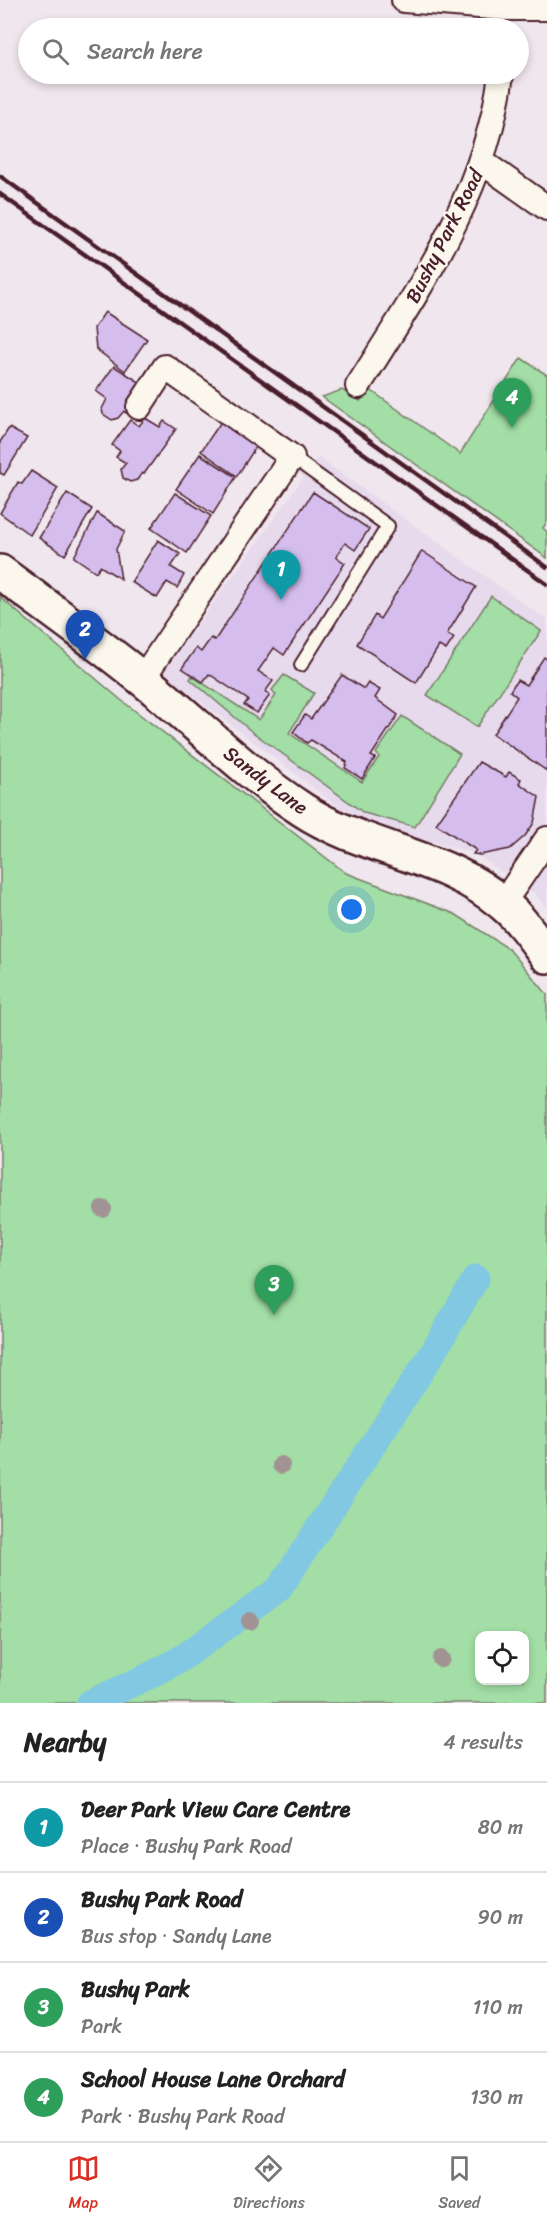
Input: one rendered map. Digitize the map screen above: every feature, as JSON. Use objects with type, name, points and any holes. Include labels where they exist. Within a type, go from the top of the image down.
[{"type":"main road","name":"Sandy Lane","points":[[0,572],[142,679],[264,783],[305,812],[358,838],[420,859],[467,880],[503,903],[547,956]]},
{"type":"street","points":[[404,0],[504,12],[547,8]]},
{"type":"street","name":"Bushy Park Road","points":[[358,386],[426,277],[482,162],[499,84]]},
{"type":"street","points":[[482,162],[547,208]]},
{"type":"street","points":[[139,407],[165,368],[292,457],[142,679]]},
{"type":"street","points":[[503,903],[547,839]]},
{"type":"lane","points":[[292,457],[388,526],[301,666]]},
{"type":"shaded area","points":[[318,457],[547,620],[547,909],[536,895],[474,853],[361,824],[163,673]]},
{"type":"green space","points":[[521,358],[547,375],[547,522],[543,528],[547,532],[547,558],[322,397],[342,390],[360,401],[369,389],[460,454]]},
{"type":"green space","points":[[491,596],[541,631],[477,727],[427,695]]},
{"type":"green space","points":[[0,597],[121,700],[346,873],[455,914],[509,949],[547,994],[547,1703],[0,1703]]},
{"type":"green space","points":[[284,675],[314,693],[289,733],[362,782],[379,757],[376,753],[402,716],[460,754],[415,827],[364,813],[251,731],[190,679],[192,676],[259,720],[276,695],[272,690]]},
{"type":"building","points":[[105,312],[147,339],[125,371],[96,349],[94,328]]},
{"type":"building","points":[[114,366],[144,385],[126,413],[124,411],[118,418],[112,420],[103,414],[102,409],[107,399],[96,391]]},
{"type":"building","points":[[225,416],[261,439],[237,476],[201,451]]},
{"type":"building","points":[[145,418],[160,427],[164,421],[176,429],[144,474],[142,473],[137,480],[130,482],[123,478],[121,469],[126,463],[116,457],[120,451],[112,445],[130,420],[139,426]]},
{"type":"building","points":[[9,428],[27,438],[4,475],[0,473],[0,442]]},
{"type":"building","points":[[200,454],[236,477],[213,514],[176,489]]},
{"type":"building","points":[[31,471],[58,488],[30,535],[0,513],[18,482],[22,484]]},
{"type":"building","points":[[313,492],[369,529],[355,550],[345,543],[336,557],[345,563],[284,655],[274,648],[258,671],[273,681],[265,692],[270,695],[257,713],[244,705],[248,700],[209,674],[203,682],[182,668],[196,648],[201,652],[211,638],[215,640]]},
{"type":"building","points":[[67,493],[92,509],[65,555],[39,538]]},
{"type":"building","points":[[175,493],[211,516],[187,553],[151,528]]},
{"type":"building","points":[[97,513],[125,531],[116,549],[121,579],[100,566],[96,572],[74,557]]},
{"type":"building","points":[[158,540],[180,554],[171,567],[184,575],[177,588],[167,582],[157,598],[131,582]]},
{"type":"building","points":[[422,551],[476,587],[447,634],[454,638],[446,650],[439,646],[416,683],[357,644],[375,615],[380,619]]},
{"type":"building","points":[[544,657],[547,659],[547,771],[493,734],[517,697],[510,691],[517,680],[526,685]]},
{"type":"building","points":[[342,675],[364,689],[368,683],[380,690],[375,698],[398,715],[371,756],[375,758],[362,779],[345,768],[347,762],[311,740],[307,743],[293,732],[305,715],[311,719]]},
{"type":"building","points":[[479,762],[506,777],[509,772],[521,779],[519,783],[539,797],[534,823],[525,836],[510,849],[480,855],[473,854],[476,850],[436,824]]},
{"type":"waterway","points":[[90,1703],[182,1658],[279,1589],[434,1351],[476,1278]]},
{"type":"railway","points":[[0,176],[547,567]]},
{"type":"railway","points":[[0,194],[547,584]]},
{"type":"place","name":"School House Lane Orchard","points":[[512,428]]},
{"type":"place","name":"Deer Park View Care Centre","points":[[281,600]]},
{"type":"place","name":"Bushy Park Road","points":[[85,660]]},
{"type":"place","name":"Bushy Park","points":[[274,1315]]}]
